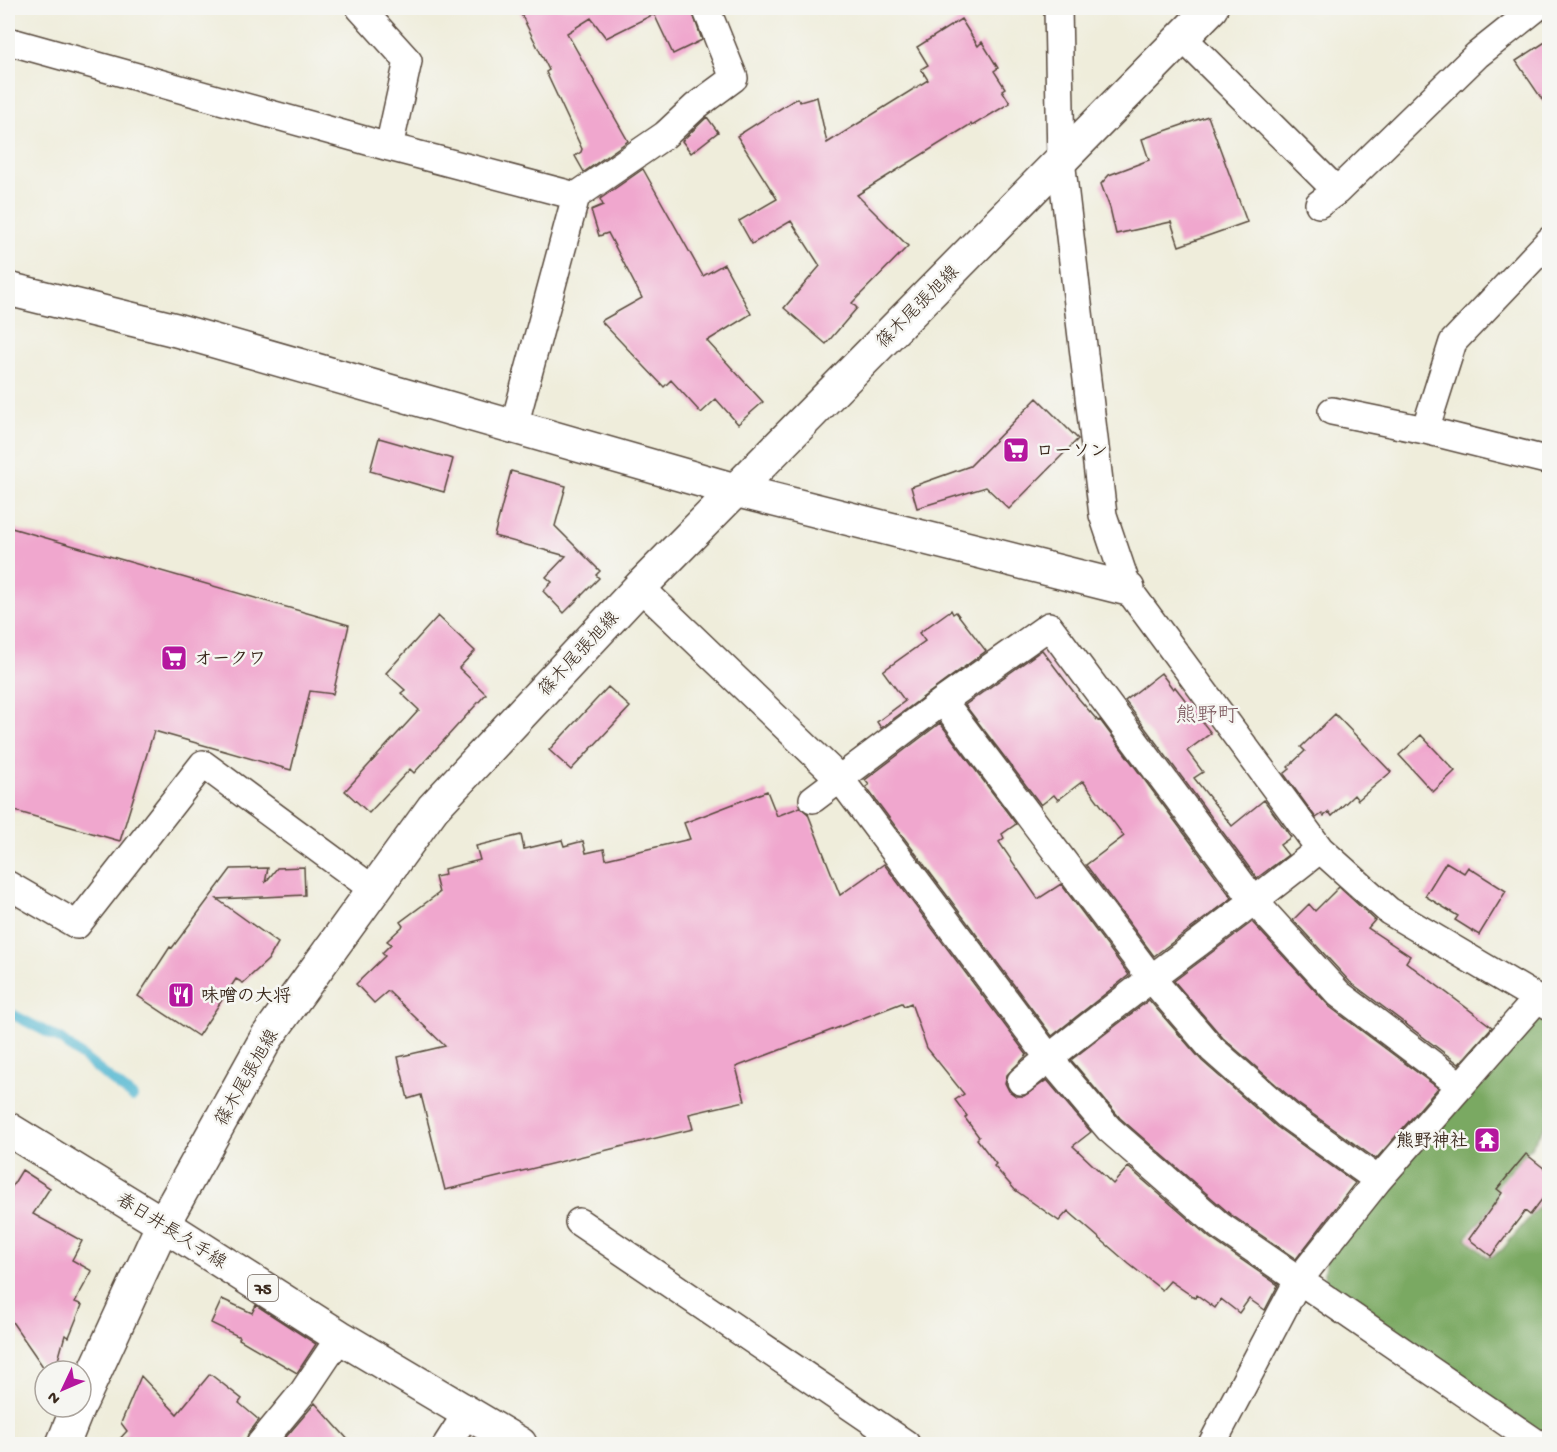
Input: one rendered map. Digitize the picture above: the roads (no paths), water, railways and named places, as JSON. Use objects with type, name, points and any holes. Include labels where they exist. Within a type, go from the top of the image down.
[{"type":"main road","name":"篠木尾張旭線","points":[[93,1375],[163,1224],[267,1037],[434,808],[640,587],[1210,8]]},
{"type":"main road","points":[[8,289],[176,330],[735,490],[1128,589]]},
{"type":"main road","name":"春日井長久手線","points":[[8,1129],[340,1337],[520,1444]]},
{"type":"main road","points":[[63,1444],[73,1419]]},
{"type":"street","points":[[361,8],[408,61],[389,147]]},
{"type":"street","points":[[514,426],[576,196],[665,135],[696,106],[734,78],[706,8]]},
{"type":"street","points":[[1058,8],[1061,160],[1103,515],[1128,589],[1320,849],[1389,912],[1545,999],[1461,1086],[1378,1180],[1298,1281],[1212,1444]]},
{"type":"street","points":[[1182,37],[1328,198],[1477,55],[1536,8]]},
{"type":"street","points":[[8,41],[389,147],[576,196]]},
{"type":"street","points":[[1425,430],[1453,342],[1550,240]]},
{"type":"street","points":[[1332,411],[1425,430],[1550,460]]},
{"type":"street","points":[[640,587],[841,780],[1049,1058],[1109,1129],[1220,1226],[1538,1444]]},
{"type":"street","points":[[813,799],[943,701],[1049,626],[1255,902],[1339,994],[1461,1086]]},
{"type":"street","points":[[943,701],[1151,978],[1212,1049],[1287,1115],[1378,1180]]},
{"type":"street","points":[[8,885],[77,925],[203,764],[374,890]]},
{"type":"street","points":[[1021,1081],[1151,978],[1255,902],[1320,849]]},
{"type":"street","points":[[579,1222],[906,1444]]},
{"type":"street","points":[[260,1444],[303,1392],[340,1337]]},
{"type":"street","points":[[447,1444],[467,1413]]},
{"type":"waterway","points":[[8,1012],[60,1039],[133,1097]]},
{"type":"place","name":"ローソン","points":[[1016,450]]},
{"type":"place","name":"オークワ","points":[[174,658]]},
{"type":"place","name":"味噌の大将","points":[[181,995]]},
{"type":"place","name":"熊野神社","points":[[1487,1140]]},
{"type":"district","name":"熊野町","points":[[1207,714]]}]
